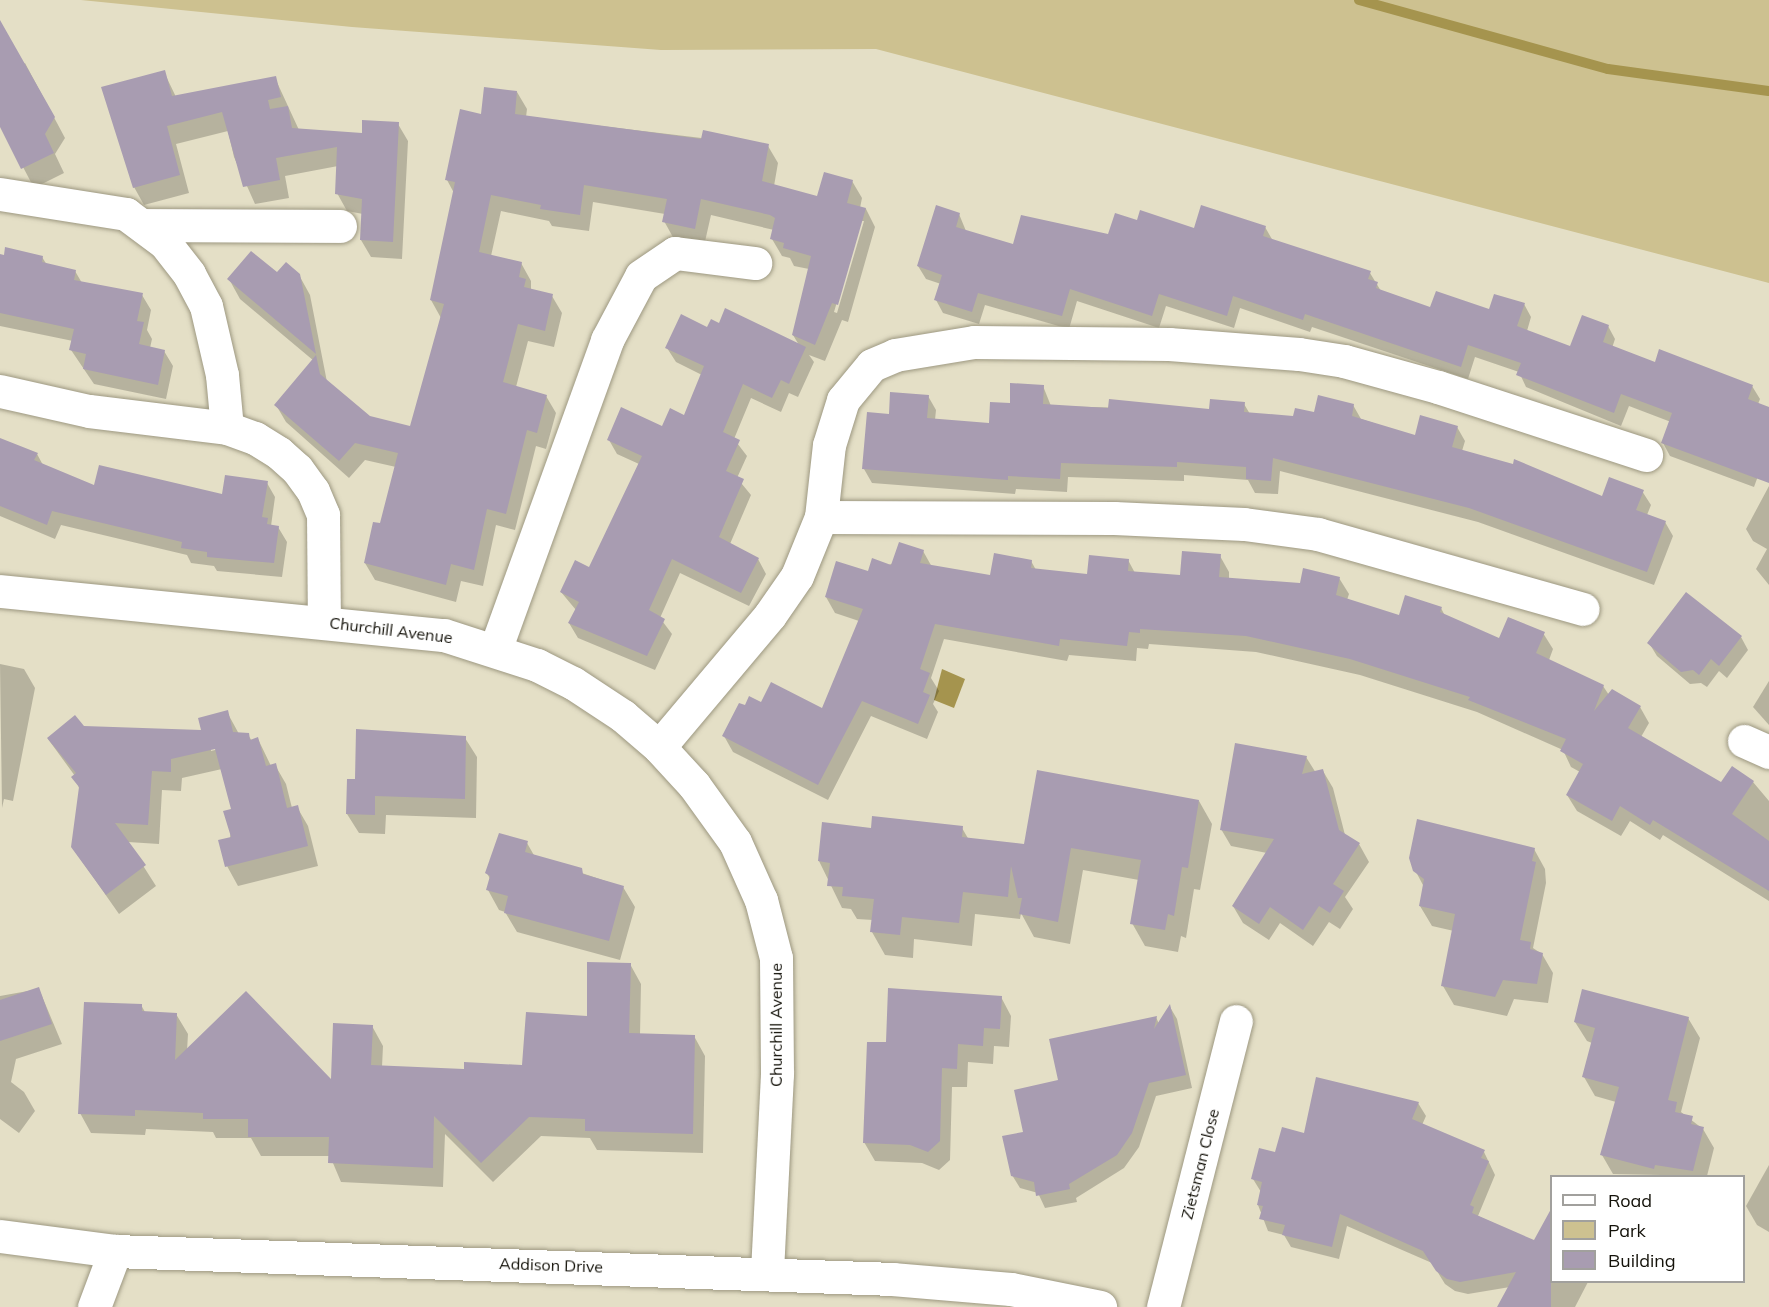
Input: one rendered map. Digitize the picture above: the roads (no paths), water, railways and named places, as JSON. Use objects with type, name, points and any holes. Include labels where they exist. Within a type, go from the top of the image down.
[{"type":"street","points":[[0,194],[99,207],[126,214],[145,225],[189,274],[206,306],[222,375],[227,428]]},
{"type":"street","points":[[145,225],[340,226]]},
{"type":"street","points":[[495,650],[607,340],[641,276],[675,253],[755,263]]},
{"type":"street","points":[[659,747],[770,615],[797,576],[821,517],[829,445],[843,400],[856,380],[872,365],[895,355],[974,342],[1169,344],[1344,361],[1438,387],[1646,455]]},
{"type":"street","points":[[0,391],[89,411],[227,428],[255,438],[279,453],[297,469],[313,491],[323,515],[324,622]]},
{"type":"street","points":[[821,517],[1114,518],[1244,524],[1318,534],[1583,609]]},
{"type":"street","name":"Churchill Avenue","points":[[0,591],[444,635],[495,650],[573,683],[623,716],[659,747],[694,785],[735,842],[761,900],[776,958],[777,1074],[767,1274]]},
{"type":"street","name":"Zietsman Close","points":[[1163,1307],[1236,1021]]},
{"type":"street","name":"Addison Drive","points":[[0,1236],[115,1251],[767,1274],[960,1284],[1011,1289],[1100,1307]]},
{"type":"street","points":[[94,1307],[115,1251]]},
{"type":"waterway","points":[[1359,0],[1608,69],[1769,91]]}]
